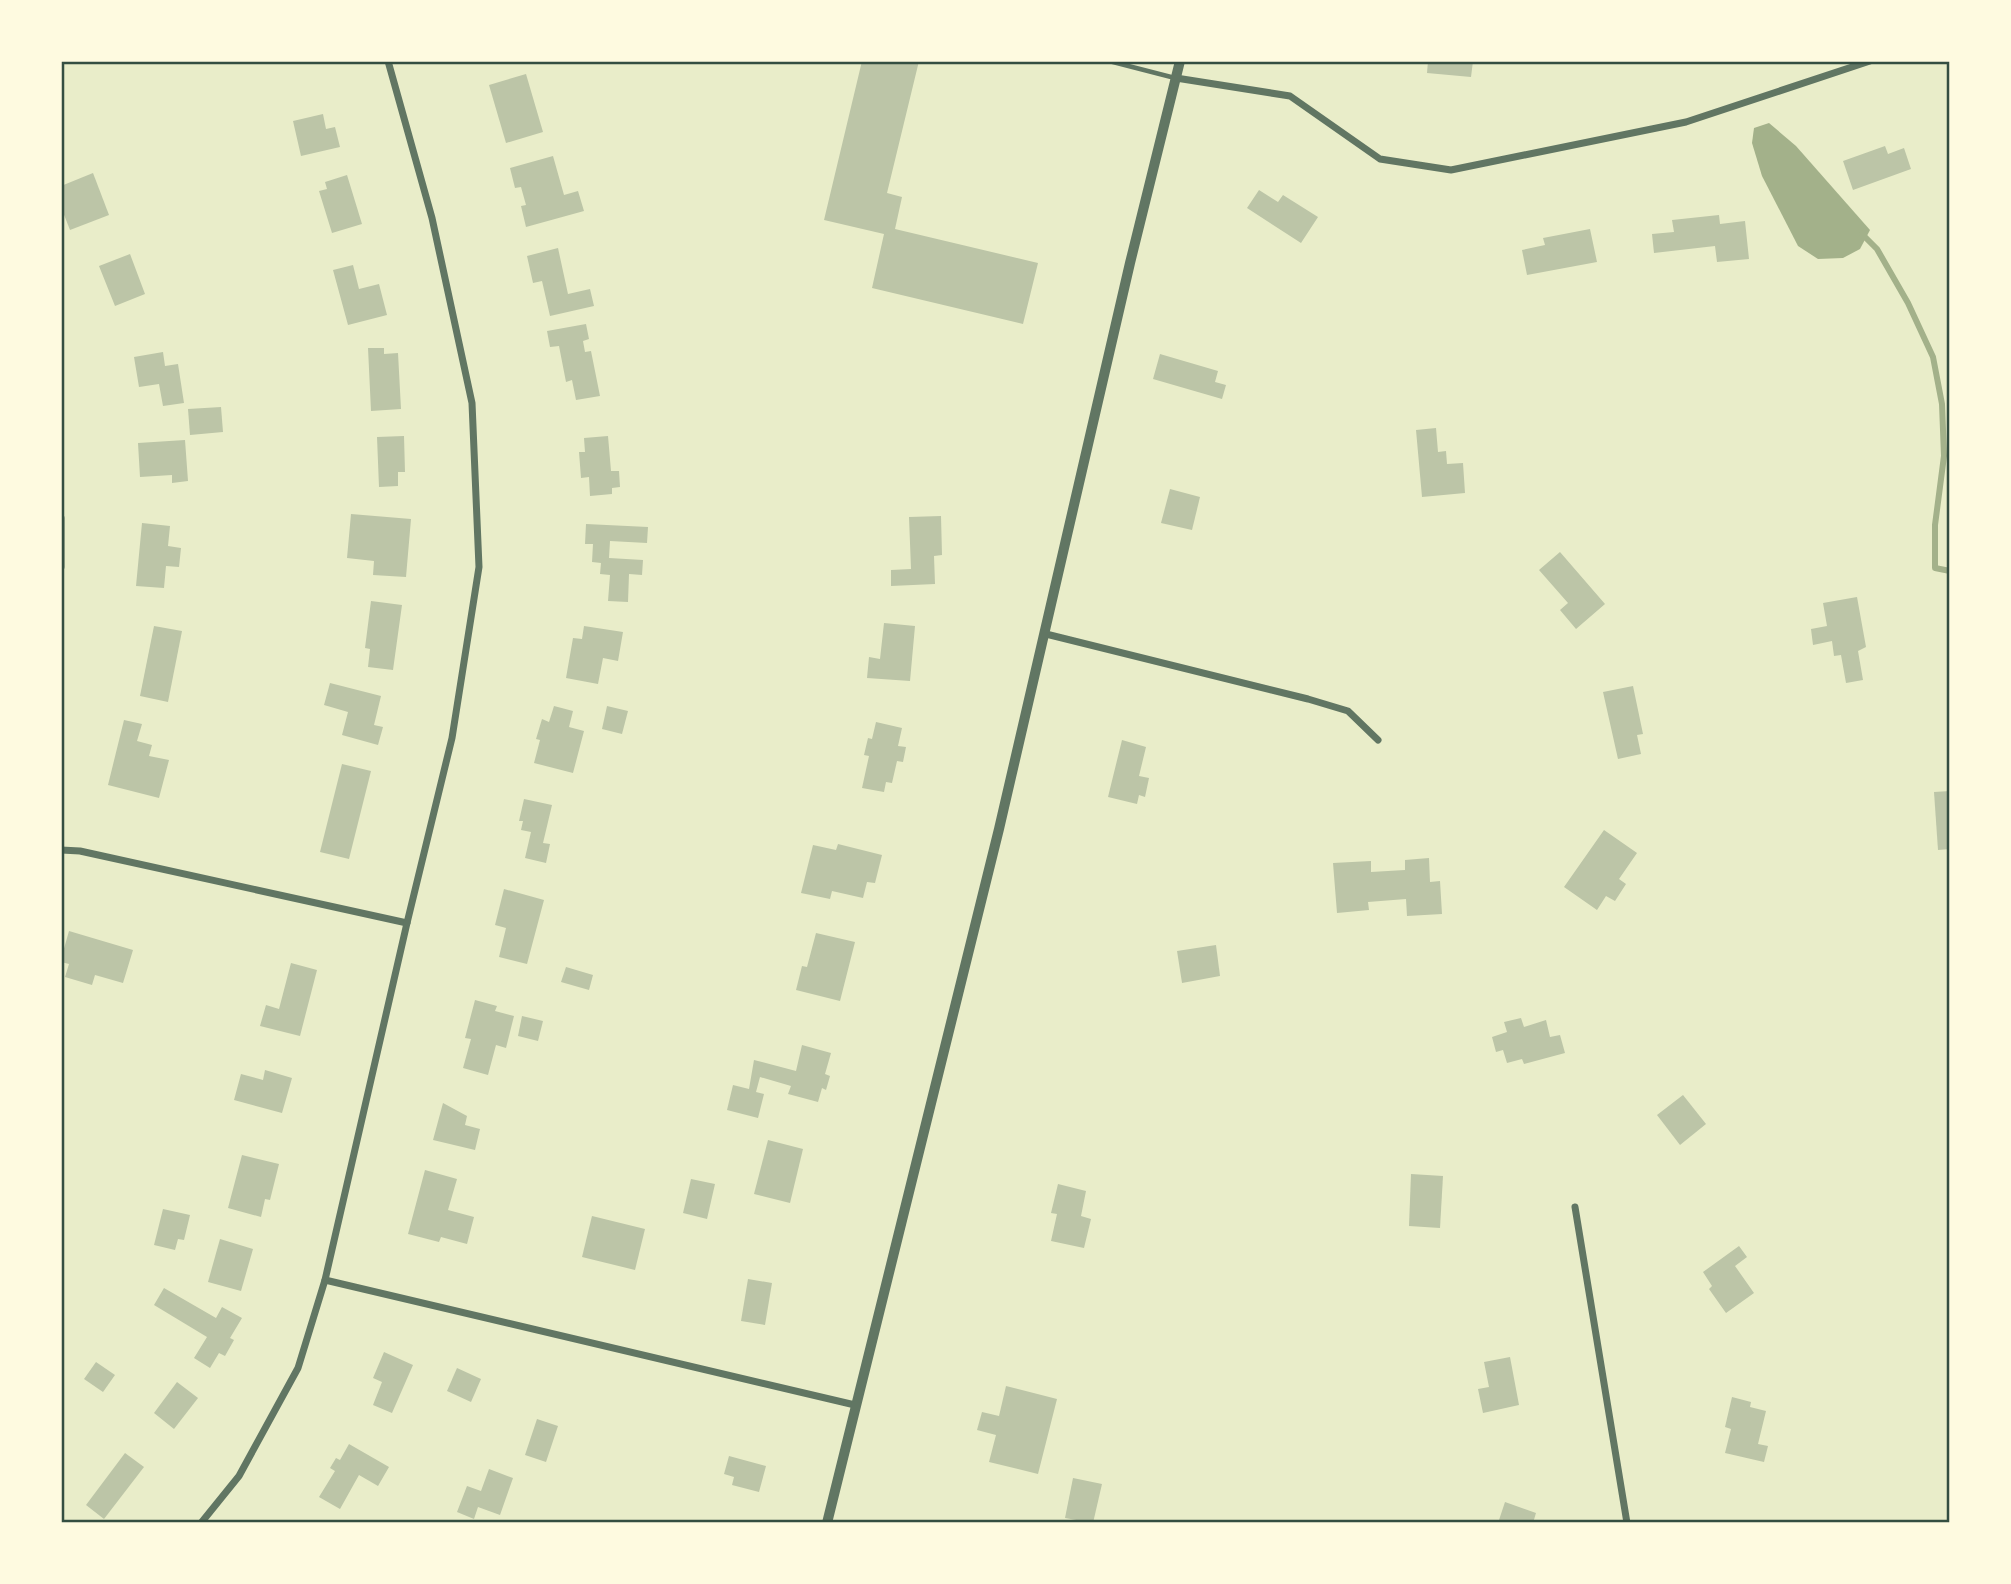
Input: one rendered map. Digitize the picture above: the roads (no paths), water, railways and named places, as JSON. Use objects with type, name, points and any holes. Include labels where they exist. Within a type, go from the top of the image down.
[{"type":"street","points":[[201,1523],[239,1476],[298,1368],[325,1280],[452,738],[479,568],[472,403],[432,218],[388,61]]},
{"type":"street","points":[[827,1523],[1046,634],[1130,263],[1180,61]]},
{"type":"street","points":[[1176,78],[1290,96],[1380,159],[1451,170],[1686,122],[1870,61]]},
{"type":"street","points":[[61,518],[61,567]]},
{"type":"street","points":[[1046,634],[1348,710],[1378,740]]},
{"type":"street","points":[[61,850],[80,851],[407,923]]},
{"type":"street","points":[[1575,1207],[1627,1523]]},
{"type":"street","points":[[325,1280],[855,1405]]},
{"type":"lane","points":[[1108,62],[1176,78]]},
{"type":"waterway","points":[[1862,234],[1877,249],[1908,303],[1933,357],[1942,404],[1944,456],[1935,525],[1935,568],[1950,571]]}]
